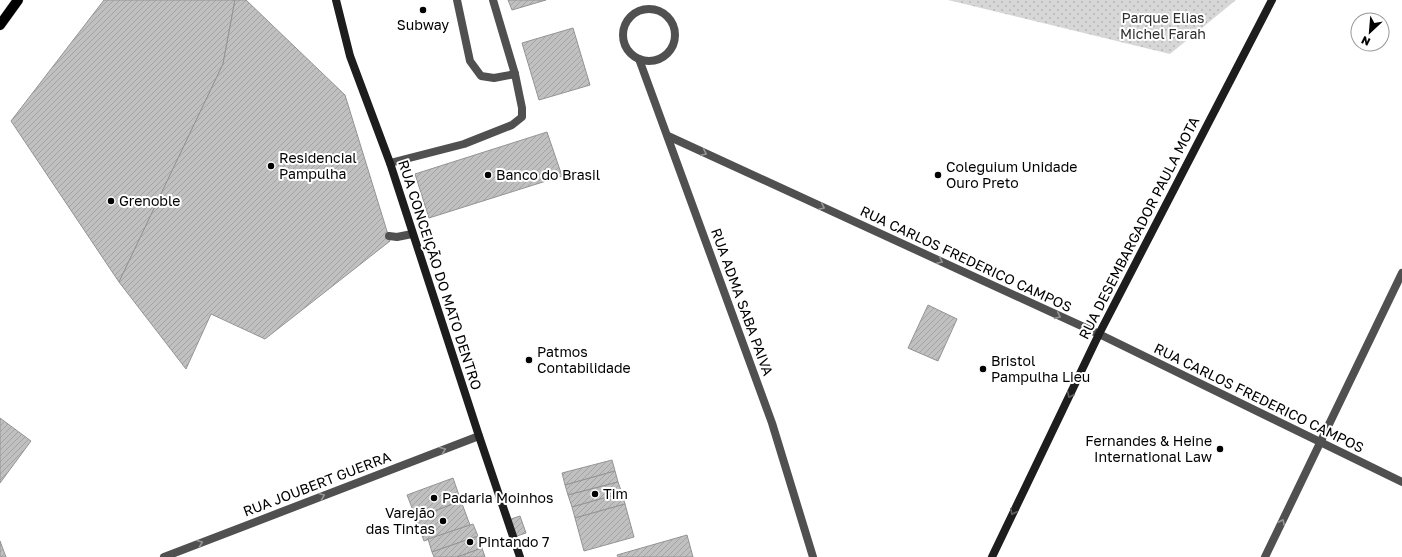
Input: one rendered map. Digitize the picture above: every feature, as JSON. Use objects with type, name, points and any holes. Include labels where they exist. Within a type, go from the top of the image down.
[{"type":"main road","points":[[0,24],[18,0]]},
{"type":"street","name":"RUA CONCEIÇÃO DO MATO DENTRO","points":[[336,0],[350,56],[390,163],[412,234],[520,557]]},
{"type":"street","points":[[457,0],[470,61],[481,76],[494,78],[515,74]]},
{"type":"street","points":[[390,163],[464,144],[512,125],[522,116],[522,108],[515,74],[493,0]]},
{"type":"street","name":"RUA DESEMBARGADOR PAULA MOTA","points":[[992,557],[1099,334],[1272,0]]},
{"type":"street","name":"RUA ADMA SABA PAIVA","points":[[639,59],[647,61],[655,60],[669,51],[673,44],[674,36],[671,24],[664,14],[656,10],[647,9],[639,11],[632,16],[626,23],[623,31],[623,40],[626,48],[639,59],[668,136],[772,423],[813,557]]},
{"type":"street","name":"RUA CARLOS FREDERICO CAMPOS","points":[[668,136],[1099,334],[1402,482]]},
{"type":"street","points":[[389,236],[397,237],[412,234]]},
{"type":"street","points":[[1264,557],[1321,443],[1402,273]]},
{"type":"street","name":"RUA JOUBERT GUERRA","points":[[164,557],[479,436]]},
{"type":"green space","name":"Parque Elias Michel Farah","points":[[948,0],[1236,0],[1170,54]]},
{"type":"building","name":"Grenoble","points":[[104,0],[235,0],[223,64],[119,282],[11,121]]},
{"type":"building","name":"Residencial Pampulha","points":[[235,0],[246,0],[345,95],[390,241],[265,339],[211,314],[186,369],[119,282],[223,64]]},
{"type":"building","points":[[508,0],[546,0],[512,10]]},
{"type":"building","points":[[573,28],[590,85],[539,100],[522,43]]},
{"type":"building","name":"Banco do Brasil","points":[[547,132],[562,176],[429,218],[415,174]]},
{"type":"building","points":[[928,305],[957,319],[938,361],[908,348]]},
{"type":"building","points":[[0,418],[31,441],[0,483]]},
{"type":"building","points":[[612,460],[615,471],[565,485],[562,473]]},
{"type":"building","points":[[615,471],[618,482],[568,495],[565,485]]},
{"type":"building","name":"Padaria Moinhos","points":[[453,478],[461,501],[416,518],[407,495]]},
{"type":"building","name":"Tim","points":[[618,482],[622,493],[572,507],[568,495]]},
{"type":"building","points":[[622,493],[625,504],[575,518],[572,507]]},
{"type":"building","name":"Varejão das Tintas","points":[[461,501],[470,525],[424,541],[416,518]]},
{"type":"building","points":[[625,504],[634,537],[584,551],[575,518]]},
{"type":"building","points":[[520,516],[526,533],[514,537],[508,520]]},
{"type":"building","points":[[473,524],[478,536],[432,552],[428,539]]},
{"type":"building","points":[[687,535],[693,557],[618,557],[617,555]]},
{"type":"building","name":"Pintando 7","points":[[478,536],[482,548],[457,557],[434,557],[432,552]]},
{"type":"building","points":[[0,541],[6,557],[0,557]]},
{"type":"building","points":[[482,548],[485,557],[457,557]]},
{"type":"place","name":"Subway","points":[[423,10]]},
{"type":"place","name":"Residencial Pampulha","points":[[271,166]]},
{"type":"place","name":"Banco do Brasil","points":[[488,175]]},
{"type":"place","name":"Coleguium Unidade Ouro Preto","points":[[938,175]]},
{"type":"place","name":"Grenoble","points":[[111,201]]},
{"type":"place","name":"Patmos Contabilidade","points":[[529,360]]},
{"type":"place","name":"Bristol Pampulha Lieu","points":[[983,369]]},
{"type":"place","name":"Fernandes & Heine International Law","points":[[1220,449]]},
{"type":"place","name":"Tim","points":[[595,494]]},
{"type":"place","name":"Padaria Moinhos","points":[[434,498]]},
{"type":"place","name":"Varejão das Tintas","points":[[443,521]]},
{"type":"place","name":"Pintando 7","points":[[470,542]]}]
